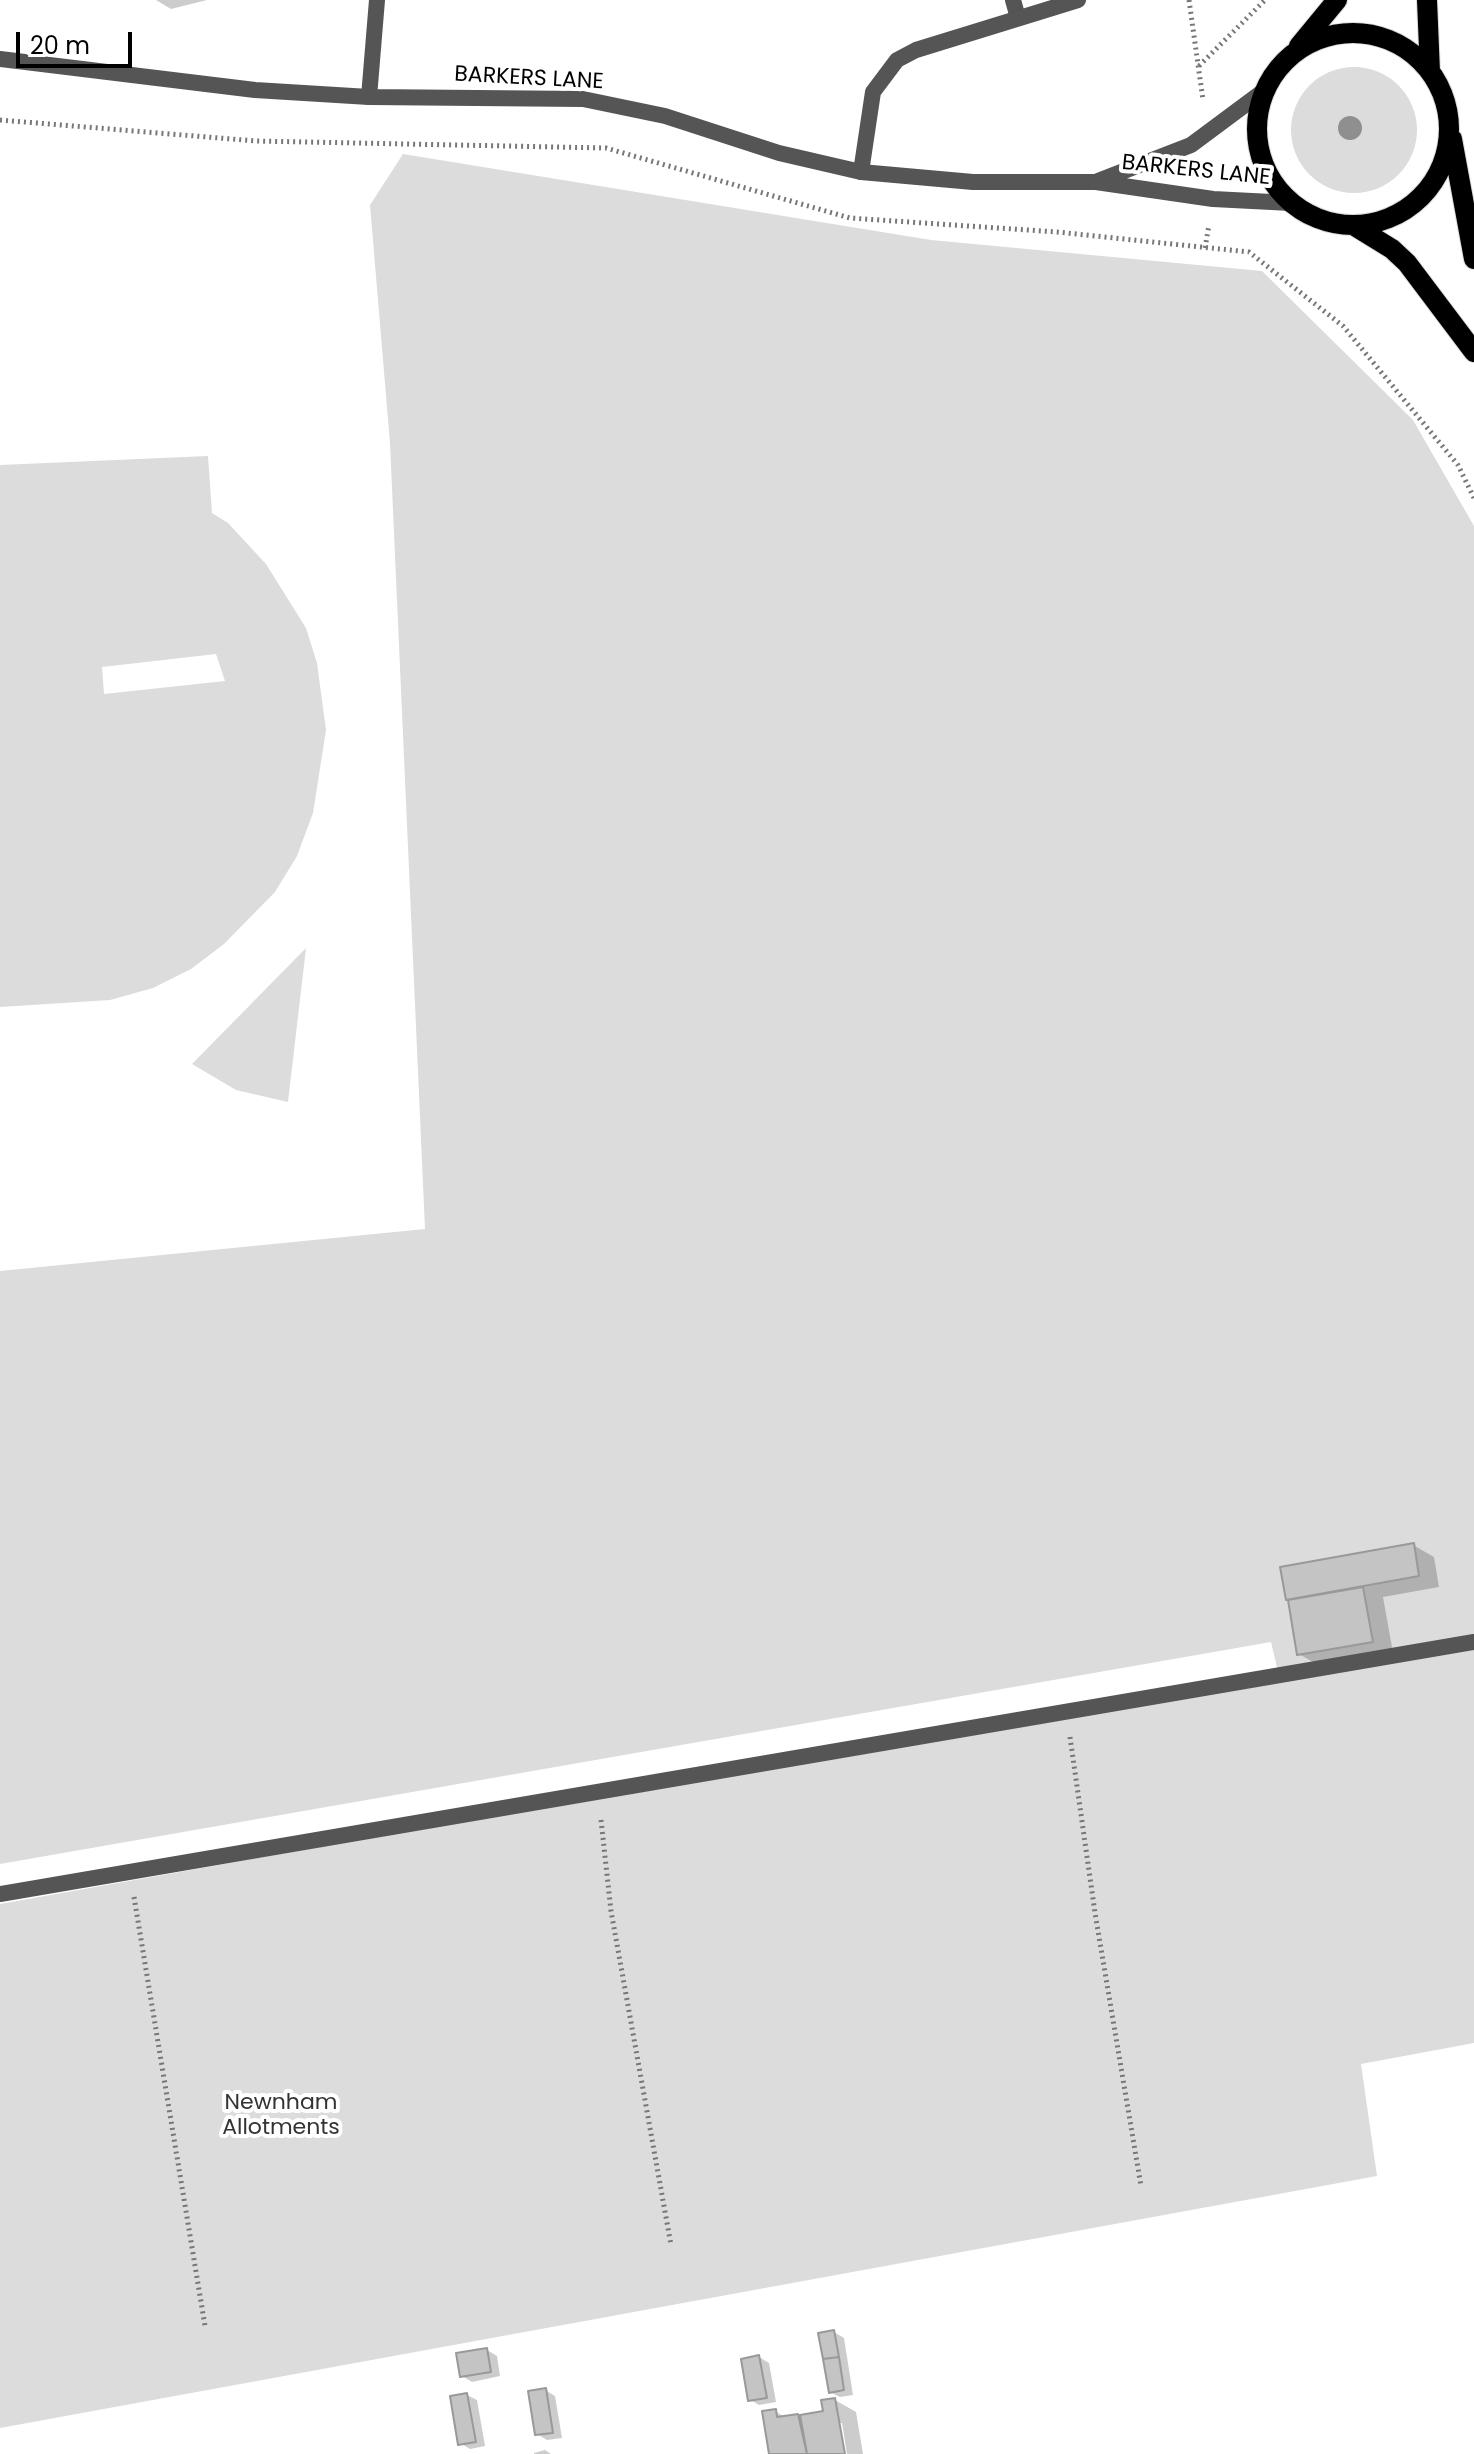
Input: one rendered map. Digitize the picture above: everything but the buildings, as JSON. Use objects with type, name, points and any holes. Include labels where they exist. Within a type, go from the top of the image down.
[{"type":"main road","points":[[1337,0],[1265,90],[1258,114],[1260,151],[1274,185],[1291,203],[1321,220],[1353,225],[1378,222],[1402,212],[1422,196],[1437,176],[1446,155],[1449,124]]},
{"type":"main road","points":[[1427,0],[1430,72]]},
{"type":"main road","points":[[1291,56],[1313,42],[1338,34],[1365,34],[1390,40],[1412,53],[1430,72],[1444,97],[1474,259]]},
{"type":"main road","points":[[1353,225],[1392,249],[1407,263],[1474,352]]},
{"type":"street","points":[[369,97],[377,0]]},
{"type":"street","points":[[1013,0],[1018,18]]},
{"type":"street","points":[[861,172],[873,92],[897,60],[916,50],[1078,0]]},
{"type":"street","name":"BARKERS LANE","points":[[0,59],[198,86],[369,97],[583,99],[665,116],[779,153],[861,172],[973,182],[1096,182],[1213,199],[1291,203]]},
{"type":"street","name":"BARKERS LANE","points":[[1096,182],[1191,145],[1265,90]]},
{"type":"street","points":[[0,1894],[1474,1642]]},
{"type":"path","points":[[1189,0],[1204,104]]},
{"type":"path","points":[[1198,66],[1265,0]]},
{"type":"path","points":[[0,120],[256,141],[606,148],[850,218],[1057,232],[1249,252],[1343,326],[1458,465],[1474,498]]},
{"type":"path","points":[[1065,1710],[1141,2186]]},
{"type":"path","points":[[599,1792],[611,1911],[671,2245]]},
{"type":"path","points":[[131,1872],[205,2326]]},
{"type":"green space","points":[[1354,67],[1378,72],[1398,86],[1412,106],[1417,130],[1412,154],[1398,174],[1378,188],[1354,193],[1330,188],[1310,174],[1296,154],[1291,130],[1296,106],[1310,86],[1330,72]]},
{"type":"green space","name":"Newnham Allotments","points":[[403,154],[931,240],[1262,271],[1413,420],[1474,526],[1474,2043],[1361,2064],[1377,2176],[0,2428],[0,1904],[1279,1676],[1271,1642],[0,1864],[0,1271],[425,1229],[390,443],[370,205]]},
{"type":"green space","points":[[208,456],[212,513],[228,523],[266,564],[306,628],[317,663],[326,730],[313,813],[297,856],[275,892],[224,944],[191,969],[153,988],[110,1000],[0,1007],[0,465]],"holes":[[[216,654],[225,681],[104,694],[102,667]]]},
{"type":"green space","points":[[306,948],[288,1102],[236,1090],[192,1064]]}]
